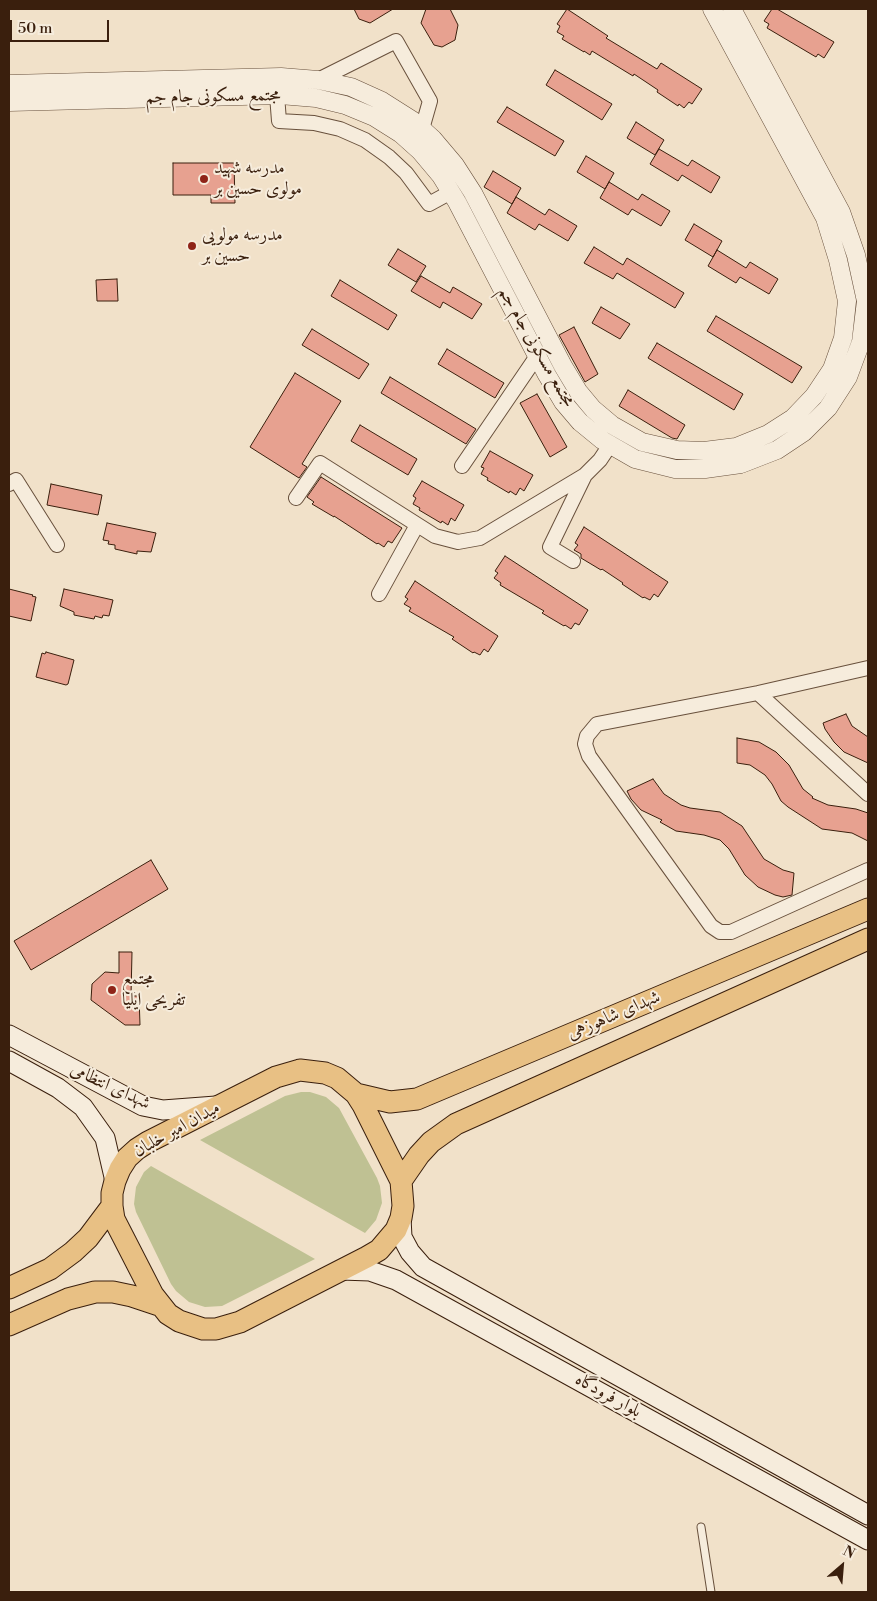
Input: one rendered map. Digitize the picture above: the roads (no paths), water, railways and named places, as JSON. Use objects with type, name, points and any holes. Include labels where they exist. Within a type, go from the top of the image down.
[{"type":"main road","name":"شهدای شاهوزهی","points":[[356,1094],[374,1100],[390,1102],[417,1099],[868,909]]},
{"type":"main road","name":"شهدای شاهوزهی","points":[[401,1181],[430,1142],[456,1124],[868,939]]},
{"type":"main road","name":"شهدای انتظامی","points":[[9,1035],[143,1106],[163,1110],[218,1106]]},
{"type":"main road","name":"شهدای انتظامی","points":[[9,1061],[58,1088],[83,1108],[104,1138],[115,1181]]},
{"type":"main road","name":"میدان امیر خلبان","points":[[300,1070],[325,1073],[337,1078],[356,1094],[401,1181],[403,1206],[401,1218],[396,1230],[379,1250],[228,1327],[210,1329],[191,1326],[168,1314],[159,1305],[119,1230],[112,1206],[115,1181],[124,1164],[137,1149],[276,1077],[300,1070]]},
{"type":"main road","points":[[9,1288],[50,1269],[74,1252],[88,1238],[112,1206]]},
{"type":"main road","name":"بلوار فرودگاه","points":[[401,1218],[402,1237],[410,1252],[423,1267],[868,1515]]},
{"type":"main road","name":"بلوار فرودگاه","points":[[342,1270],[370,1271],[396,1280],[868,1540]]},
{"type":"main road","points":[[9,1325],[68,1299],[95,1292],[113,1292],[159,1305]]},
{"type":"street","name":"مجتمع مسکونی جام جم","points":[[9,84],[277,77],[318,80],[351,87],[382,101],[422,128],[433,138],[455,165],[467,184],[573,383],[593,409],[612,425],[642,442],[677,450],[704,451],[736,447],[768,434],[793,418],[814,396],[832,369],[843,338],[847,301],[838,260],[825,218],[712,9]]},
{"type":"street","name":"مجتمع مسکونی جام جم","points":[[9,102],[276,95],[316,98],[345,105],[374,117],[401,134],[420,151],[451,192],[537,356],[563,402],[580,422],[602,440],[635,459],[674,468],[705,469],[741,464],[777,450],[804,432],[828,408],[848,377],[861,342],[866,301],[856,255],[841,212],[732,9]]},
{"type":"street","points":[[316,98],[314,88],[318,80],[396,41],[430,101],[422,128]]},
{"type":"street","points":[[277,77],[281,85],[276,95],[279,121],[314,123],[340,129],[365,140],[389,157],[406,173],[429,204],[467,184]]},
{"type":"street","points":[[72,82],[73,100]]},
{"type":"street","points":[[462,466],[537,356]]},
{"type":"street","points":[[786,422],[797,437]]},
{"type":"street","points":[[296,498],[320,463],[435,536],[458,542],[480,538],[585,475],[600,460],[610,445]]},
{"type":"street","points":[[573,561],[550,547],[585,475]]},
{"type":"street","points":[[9,484],[16,480],[57,545]]},
{"type":"street","points":[[379,594],[417,525]]},
{"type":"street","points":[[868,668],[758,693],[598,724],[587,736],[585,744],[589,756],[711,926],[720,932],[731,932],[868,870]]},
{"type":"street","points":[[758,693],[868,794]]},
{"type":"lane","points":[[702,1527],[711,1592]]},
{"type":"place","name":"مدرسه شهید مولوی حسین بر","points":[[204,179]]},
{"type":"place","name":"مدرسه مولویی حسین بر","points":[[192,246]]},
{"type":"place","name":"مجتمع تفریحی ایلیا","points":[[112,990]]}]
